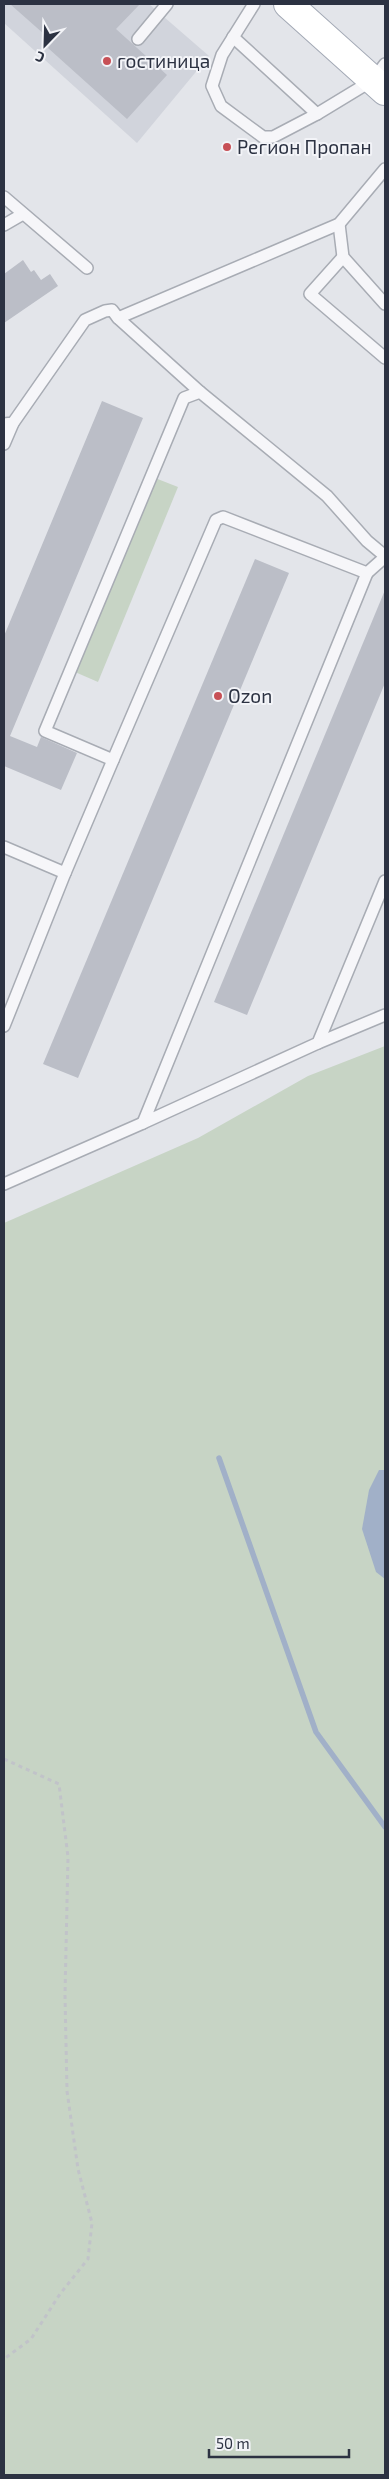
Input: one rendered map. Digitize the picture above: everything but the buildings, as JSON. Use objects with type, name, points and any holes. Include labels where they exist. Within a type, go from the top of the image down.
[{"type":"main road","points":[[288,4],[381,78]]},
{"type":"lane","points":[[138,39],[167,4]]},
{"type":"lane","points":[[254,4],[222,55],[212,86],[221,106],[263,137],[273,137],[381,78]]},
{"type":"lane","points":[[234,37],[317,114]]},
{"type":"lane","points":[[118,318],[339,224],[385,169]]},
{"type":"lane","points":[[4,197],[86,268]]},
{"type":"lane","points":[[4,225],[23,214]]},
{"type":"lane","points":[[339,224],[343,257],[385,304]]},
{"type":"lane","points":[[343,257],[310,294],[385,358]]},
{"type":"lane","points":[[4,444],[8,424],[85,320],[112,310],[118,318],[200,392],[327,496],[367,541],[385,556],[367,573],[143,1123]]},
{"type":"lane","points":[[113,760],[45,731],[184,398],[200,392]]},
{"type":"lane","points":[[4,1026],[65,873],[216,520],[223,517],[367,573]]},
{"type":"lane","points":[[4,847],[65,873]]},
{"type":"lane","points":[[318,1043],[385,881]]},
{"type":"lane","points":[[4,1184],[318,1043],[385,1015]]},
{"type":"path","points":[[4,1759],[59,1784],[68,1857],[65,1996],[67,2091],[78,2169],[92,2223],[88,2259],[60,2294],[31,2339],[4,2359]]},
{"type":"shaded area","points":[[4,4],[149,4],[209,56],[137,143],[4,23]]},
{"type":"green space","points":[[155,478],[178,487],[98,682],[75,672]]},
{"type":"green space","points":[[385,1046],[385,2475],[4,2475],[4,1223],[198,1138],[308,1076]]},
{"type":"water","points":[[379,1470],[385,1470],[385,1579],[376,1572],[362,1529],[369,1490]]},
{"type":"waterway","points":[[219,1458],[316,1732],[385,1827]]},
{"type":"place","name":"гостиница","points":[[107,61]]},
{"type":"place","name":"Регион Пропан","points":[[227,147]]},
{"type":"place","name":"Ozon","points":[[218,696]]}]
